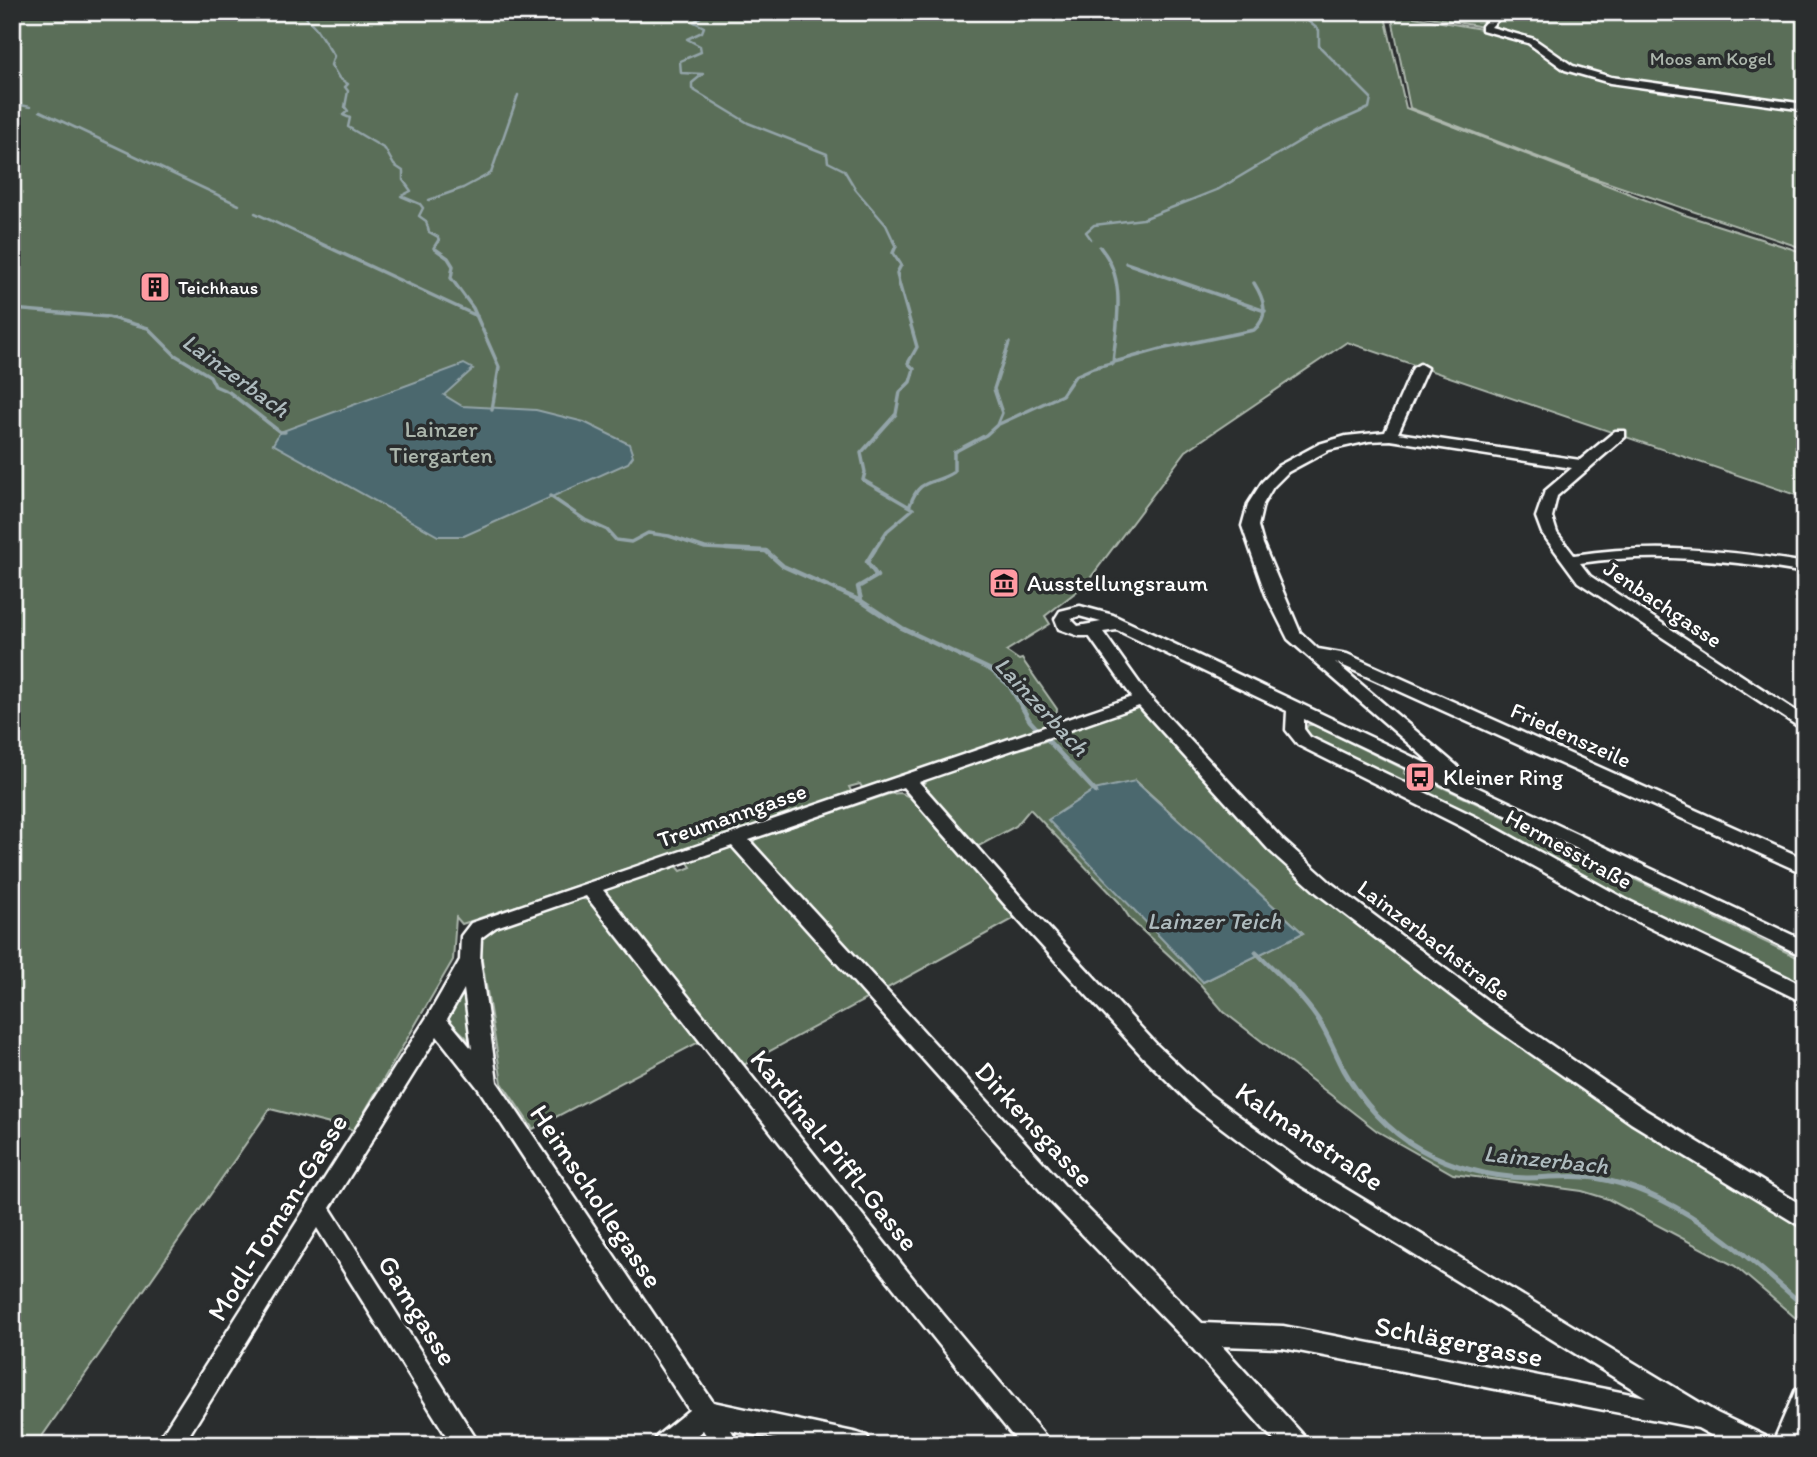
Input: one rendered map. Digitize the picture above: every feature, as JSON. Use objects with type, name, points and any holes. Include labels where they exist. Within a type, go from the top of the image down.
[{"type":"street","points":[[1500,12],[1485,28],[1531,41],[1569,68],[1602,78],[1805,107]]},
{"type":"street","points":[[1390,436],[1420,368]]},
{"type":"street","name":"Jenbachgasse","points":[[1620,433],[1550,494],[1544,517],[1550,533],[1584,579],[1805,725]]},
{"type":"street","points":[[1460,787],[1451,770],[1289,630],[1249,528],[1255,507],[1265,486],[1285,467],[1347,440],[1367,436],[1390,436],[1582,465]]},
{"type":"street","points":[[1570,560],[1611,553],[1662,550],[1727,556],[1805,568]]},
{"type":"street","name":"Hermesstraße","points":[[1094,631],[1071,629],[1065,625],[1063,619],[1066,614],[1080,611],[1094,613],[1805,950]]},
{"type":"street","points":[[1094,631],[1103,625],[1118,625]]},
{"type":"street","name":"Lainzerbachstraße","points":[[1094,631],[1146,704],[1276,845],[1324,888],[1527,1039],[1639,1116],[1805,1219]]},
{"type":"street","name":"Friedenszeile","points":[[1316,654],[1341,658],[1805,867]]},
{"type":"street","name":"Treumanngasse","points":[[470,960],[471,936],[478,928],[1054,731],[1146,704]]},
{"type":"street","name":"Hermesstraße","points":[[1296,710],[1295,730],[1304,741],[1469,822],[1618,904],[1805,995]]},
{"type":"street","name":"Kalmanstraße","points":[[908,781],[1044,936],[1150,1051],[1201,1100],[1295,1170],[1708,1421],[1756,1445]]},
{"type":"street","name":"Dirkensgasse","points":[[737,839],[1056,1192],[1196,1334],[1294,1445]]},
{"type":"street","name":"Kardinal-Piffl-Gasse","points":[[591,889],[899,1278],[1036,1445]]},
{"type":"street","name":"Modl-Toman-Gasse","points":[[168,1445],[436,1020],[470,960]]},
{"type":"street","name":"Heimschollegasse","points":[[470,960],[487,1084],[727,1445]]},
{"type":"street","points":[[436,1020],[487,1084]]},
{"type":"street","name":"Gamgasse","points":[[318,1209],[467,1445]]},
{"type":"street","name":"Schlägergasse","points":[[1196,1334],[1283,1337],[1708,1421]]},
{"type":"street","points":[[1786,1445],[1805,1397]]},
{"type":"street","points":[[666,1445],[705,1412],[858,1445]]},
{"type":"green space","name":"Lainzer Tiergarten","points":[[12,12],[1384,12],[1406,108],[1685,215],[1805,253],[1805,498],[1347,342],[1186,451],[1085,585],[1045,616],[1050,624],[1006,651],[1019,660],[1022,659],[1057,709],[1055,724],[863,789],[860,784],[849,787],[852,793],[462,924],[456,917],[453,960],[354,1130],[270,1109],[36,1445],[12,1445]]},
{"type":"green space","name":"Moos am Kogel","points":[[1403,12],[1658,12],[1675,17],[1675,13],[1694,16],[1698,13],[1805,12],[1805,103],[1596,75],[1568,65],[1535,40]]},
{"type":"green space","points":[[1391,13],[1487,30],[1523,40],[1583,75],[1805,109],[1805,249],[1585,175],[1410,108]]},
{"type":"green space","points":[[1137,707],[1143,710],[1305,875],[1805,1225],[1805,1326],[1735,1266],[1608,1199],[1582,1191],[1453,1174],[1377,1131],[1224,1012],[1200,984],[1131,920],[1119,902],[1030,809],[1016,826],[975,848],[921,789],[928,779],[1064,735],[1062,733]],"holes":[[[1136,781],[1303,933],[1203,982]]]},
{"type":"green space","points":[[1308,725],[1314,725],[1406,770],[1404,773],[1415,779],[1419,776],[1805,961],[1805,991],[1322,748],[1304,732]]},
{"type":"green space","points":[[901,793],[914,799],[1017,917],[884,990],[752,845],[755,839],[889,794]]},
{"type":"green space","points":[[733,847],[870,997],[742,1066],[603,892],[676,865],[681,871],[691,867],[687,861]]},
{"type":"green space","points":[[578,898],[588,900],[701,1041],[533,1129],[502,1083],[479,942],[485,934],[509,921]]},
{"type":"green space","points":[[467,987],[472,1039],[470,1041],[448,1020],[464,988]]},
{"type":"water","points":[[464,364],[473,369],[444,395],[462,406],[536,410],[584,422],[629,444],[633,456],[628,463],[464,536],[438,536],[273,444],[280,432]]},
{"type":"water","name":"Lainzer Teich","points":[[1135,781],[1303,933],[1203,982],[1048,820],[1094,790]]},
{"type":"waterway","points":[[301,12],[315,27],[334,56],[331,65],[339,78],[348,84],[345,87],[348,91],[345,107],[348,111],[343,115],[350,118],[348,127],[385,149],[394,165],[403,171],[403,180],[411,191],[401,196],[420,204],[423,208],[419,216],[426,221],[429,232],[438,237],[439,240]]},
{"type":"waterway","points":[[707,12],[694,22],[704,27],[702,32],[687,39],[700,46],[701,52],[680,61],[681,73],[703,74],[692,83],[692,89],[748,123],[827,154],[828,162],[844,170],[856,190],[886,225],[894,242]]},
{"type":"waterway","points":[[1091,239],[1086,232],[1094,225],[1143,219],[1219,189],[1315,132],[1369,108],[1371,98],[1319,46],[1319,30],[1304,18],[1308,12]]},
{"type":"waterway","points":[[429,200],[463,188],[491,173],[518,95]]},
{"type":"waterway","points":[[21,105],[30,107]]},
{"type":"waterway","points":[[40,111],[239,205]]},
{"type":"waterway","points":[[255,213],[317,242]]},
{"type":"waterway","points":[[313,240],[476,316]]},
{"type":"waterway","points":[[439,240],[434,248],[448,258],[453,266],[451,278],[476,316]]},
{"type":"waterway","points":[[874,551],[887,531],[913,509],[863,480],[865,472],[861,453],[896,414],[900,392],[910,382],[914,369],[908,363],[917,347],[899,283],[897,273],[901,265],[893,253],[896,246],[894,242]]},
{"type":"waterway","points":[[1100,247],[1109,260],[1117,288],[1118,318],[1113,362]]},
{"type":"waterway","points":[[1126,263],[1264,311]]},
{"type":"waterway","points":[[1254,283],[1264,311]]},
{"type":"waterway","name":"Lainzerbach","points":[[12,309],[108,317],[148,328],[175,355],[210,376],[215,386],[229,392],[280,432],[285,432]]},
{"type":"waterway","points":[[1113,362],[1161,349],[1254,330],[1259,325],[1264,311]]},
{"type":"waterway","points":[[476,316],[499,367],[492,410]]},
{"type":"waterway","points":[[997,425],[1002,413],[994,389],[1009,343]]},
{"type":"waterway","points":[[997,425],[1062,395],[1075,376],[1113,362]]},
{"type":"waterway","points":[[910,505],[923,486],[954,472],[954,452],[986,435],[997,425]]},
{"type":"waterway","name":"Lainzerbach","points":[[550,496],[585,520],[607,530],[616,540],[631,542],[648,533],[669,536],[705,548],[761,551]]},
{"type":"waterway","name":"Lainzerbach","points":[[726,549],[766,551],[783,566],[861,601],[902,628],[991,670],[1009,685],[1030,721],[1096,792]]},
{"type":"waterway","points":[[861,600],[858,587],[877,576],[867,562],[875,549]]},
{"type":"waterway","name":"Lainzerbach","points":[[1256,952],[1310,1009],[1325,1030],[1351,1082],[1367,1104],[1387,1125],[1409,1142],[1445,1161],[1485,1173],[1527,1178],[1595,1178],[1654,1196],[1709,1228],[1805,1307]]},
{"type":"place","name":"Teichhaus","points":[[155,287]]},
{"type":"place","name":"Ausstellungsraum","points":[[1004,583]]},
{"type":"place","name":"Kleiner Ring","points":[[1420,777]]}]
